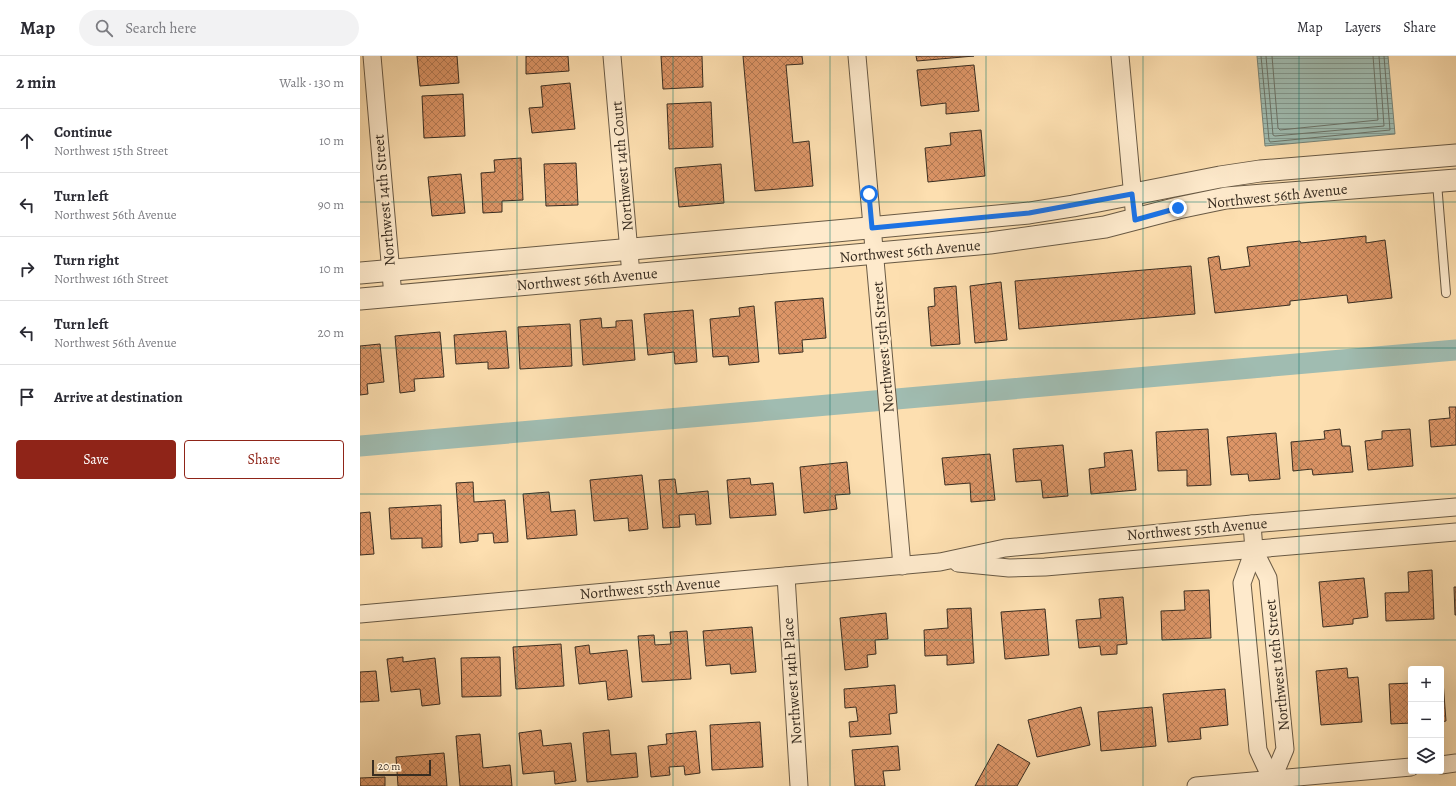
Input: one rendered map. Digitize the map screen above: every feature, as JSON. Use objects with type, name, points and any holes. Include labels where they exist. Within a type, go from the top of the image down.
[{"type":"street","name":"Northwest 14th Street","points":[[372,56],[393,296]]},
{"type":"street","name":"Northwest 14th Court","points":[[612,56],[632,275]]},
{"type":"street","name":"Northwest 15th Street","points":[[857,56],[902,566]]},
{"type":"street","points":[[1120,56],[1135,220]]},
{"type":"street","name":"Northwest 56th Avenue","points":[[360,273],[1029,213],[1220,177],[1260,171],[1456,155]]},
{"type":"street","name":"Northwest 56th Avenue","points":[[360,299],[1020,240],[1105,228],[1178,208],[1226,198],[1446,181]]},
{"type":"street","name":"Northwest 55th Avenue","points":[[360,614],[902,566],[940,562],[1004,548],[1252,524],[1456,507]]},
{"type":"street","name":"Northwest 16th Street","points":[[1252,524],[1254,550],[1268,578],[1285,749],[1272,783]]},
{"type":"street","name":"Northwest 55th Avenue","points":[[940,562],[1009,568],[1045,567],[1456,532]]},
{"type":"street","name":"Northwest 16th Street","points":[[1254,550],[1242,583],[1258,750],[1272,783]]},
{"type":"street","name":"Northwest 14th Place","points":[[786,576],[799,786]]},
{"type":"street","points":[[1444,764],[1456,763]]},
{"type":"street","points":[[1196,786],[1272,783],[1408,767]]},
{"type":"lane","points":[[1446,181],[1446,293]]},
{"type":"water","points":[[1257,56],[1388,56],[1395,134],[1265,146]]},
{"type":"building","points":[[417,56],[457,56],[459,83],[420,86]]},
{"type":"building","points":[[526,56],[568,56],[569,71],[526,74]]},
{"type":"building","points":[[661,56],[702,56],[703,87],[663,89]]},
{"type":"building","points":[[743,56],[802,56],[803,64],[786,65],[793,143],[809,141],[813,186],[755,191]]},
{"type":"building","points":[[916,56],[974,56],[917,61]]},
{"type":"building","points":[[974,65],[979,111],[946,114],[946,103],[921,106],[917,70]]},
{"type":"building","points":[[570,83],[575,129],[532,133],[529,108],[543,107],[541,86]]},
{"type":"building","points":[[463,94],[465,136],[424,138],[422,96]]},
{"type":"building","points":[[711,102],[713,147],[669,149],[667,104]]},
{"type":"building","points":[[981,130],[985,176],[928,182],[925,148],[951,145],[950,133]]},
{"type":"building","points":[[521,158],[523,200],[502,201],[502,212],[483,213],[481,173],[495,172],[494,160]]},
{"type":"building","points":[[576,163],[578,205],[546,206],[544,164]]},
{"type":"building","points":[[721,164],[724,203],[679,207],[675,168]]},
{"type":"building","points":[[461,174],[465,213],[432,216],[428,177]]},
{"type":"building","points":[[1366,236],[1366,243],[1385,240],[1392,298],[1348,303],[1347,295],[1290,301],[1290,305],[1215,313],[1208,258],[1219,256],[1221,270],[1250,266],[1247,247]]},
{"type":"building","points":[[1191,266],[1195,314],[1019,329],[1015,281]]},
{"type":"building","points":[[1001,282],[1007,340],[975,343],[970,286]]},
{"type":"building","points":[[956,286],[960,344],[931,346],[928,307],[935,306],[934,288]]},
{"type":"building","points":[[823,298],[826,338],[802,340],[803,352],[779,354],[775,302]]},
{"type":"building","points":[[754,306],[759,362],[729,365],[728,356],[713,357],[710,319],[740,316],[739,308]]},
{"type":"building","points":[[693,310],[697,362],[675,364],[674,352],[648,355],[644,314]]},
{"type":"building","points":[[601,318],[602,328],[616,327],[616,321],[632,320],[635,360],[583,365],[580,320]]},
{"type":"building","points":[[570,324],[572,366],[520,369],[518,327]]},
{"type":"building","points":[[506,331],[509,368],[488,369],[488,362],[456,364],[454,335]]},
{"type":"building","points":[[440,332],[444,377],[414,379],[415,391],[400,393],[395,336]]},
{"type":"building","points":[[380,344],[384,382],[367,384],[368,394],[360,395],[360,346]]},
{"type":"building","points":[[1449,407],[1456,407],[1456,445],[1431,447],[1429,420],[1450,418]]},
{"type":"building","points":[[1208,429],[1211,485],[1187,486],[1187,470],[1158,471],[1156,432]]},
{"type":"building","points":[[1340,429],[1342,446],[1350,446],[1353,472],[1313,475],[1312,469],[1293,471],[1291,442],[1325,439],[1324,431]]},
{"type":"building","points":[[1410,429],[1413,466],[1368,470],[1365,441],[1382,439],[1382,431]]},
{"type":"building","points":[[1276,433],[1280,479],[1249,481],[1248,474],[1231,475],[1227,437]]},
{"type":"building","points":[[1063,445],[1068,496],[1043,498],[1041,480],[1016,482],[1013,449]]},
{"type":"building","points":[[1132,450],[1136,490],[1091,494],[1089,469],[1105,467],[1104,453]]},
{"type":"building","points":[[990,454],[995,500],[971,502],[970,483],[945,485],[942,458]]},
{"type":"building","points":[[847,462],[850,494],[835,495],[837,509],[804,513],[800,467]]},
{"type":"building","points":[[642,475],[648,529],[629,531],[628,518],[594,521],[590,480]]},
{"type":"building","points":[[750,478],[751,485],[773,483],[776,515],[730,518],[727,480]]},
{"type":"building","points":[[675,479],[677,494],[708,491],[711,524],[696,525],[695,514],[679,515],[680,527],[663,528],[659,480]]},
{"type":"building","points":[[473,482],[474,502],[505,500],[508,542],[494,543],[493,533],[478,534],[478,541],[460,543],[456,483]]},
{"type":"building","points":[[549,492],[551,512],[575,510],[577,535],[527,539],[523,494]]},
{"type":"building","points":[[441,505],[442,547],[422,548],[422,538],[391,539],[389,508]]},
{"type":"building","points":[[370,512],[374,554],[360,555],[360,513]]},
{"type":"building","points":[[1432,570],[1434,619],[1386,621],[1385,593],[1409,592],[1408,572]]},
{"type":"building","points":[[1364,578],[1368,617],[1353,619],[1353,624],[1323,627],[1319,582]]},
{"type":"building","points":[[1454,587],[1456,587],[1456,615],[1455,615]]},
{"type":"building","points":[[1209,590],[1211,638],[1162,640],[1161,611],[1185,610],[1184,591]]},
{"type":"building","points":[[1123,597],[1127,644],[1117,645],[1117,654],[1101,655],[1100,646],[1079,648],[1076,620],[1101,618],[1099,599]]},
{"type":"building","points":[[971,608],[974,663],[947,665],[947,655],[925,656],[924,630],[948,628],[947,609]]},
{"type":"building","points":[[1045,609],[1049,655],[1005,659],[1001,612]]},
{"type":"building","points":[[886,613],[888,639],[875,640],[876,654],[867,655],[868,667],[845,670],[840,618]]},
{"type":"building","points":[[752,627],[756,672],[731,674],[730,664],[706,666],[703,631]]},
{"type":"building","points":[[687,631],[691,679],[642,682],[638,636],[654,635],[655,645],[671,644],[670,632]]},
{"type":"building","points":[[561,644],[564,686],[516,689],[513,647]]},
{"type":"building","points":[[589,645],[590,654],[627,650],[632,697],[608,700],[606,681],[579,684],[575,647]]},
{"type":"building","points":[[403,657],[403,662],[435,658],[440,704],[422,706],[420,689],[391,692],[387,659]]},
{"type":"building","points":[[500,657],[501,696],[462,697],[461,658]]},
{"type":"building","points":[[1347,668],[1348,678],[1358,677],[1362,722],[1321,725],[1316,671]]},
{"type":"building","points":[[376,671],[379,701],[360,702],[360,672]]},
{"type":"building","points":[[1408,683],[1408,723],[1391,724],[1389,684]]},
{"type":"building","points":[[895,685],[897,713],[889,714],[891,734],[850,737],[849,722],[858,721],[856,707],[845,708],[844,689]]},
{"type":"building","points":[[1225,689],[1228,725],[1200,728],[1201,739],[1168,742],[1163,694]]},
{"type":"building","points":[[1444,694],[1446,721],[1444,721]]},
{"type":"building","points":[[1081,707],[1090,745],[1037,757],[1028,720]]},
{"type":"building","points":[[1152,707],[1156,746],[1101,751],[1098,712]]},
{"type":"building","points":[[760,722],[763,767],[712,770],[710,725]]},
{"type":"building","points":[[541,730],[543,746],[571,743],[576,781],[555,784],[554,771],[523,774],[519,733]]},
{"type":"building","points":[[609,730],[611,755],[636,753],[638,777],[587,782],[583,733]]},
{"type":"building","points":[[696,731],[700,773],[685,775],[684,766],[669,767],[670,775],[651,777],[648,746],[667,744],[666,734]]},
{"type":"building","points":[[480,734],[483,768],[510,765],[512,786],[460,786],[456,736]]},
{"type":"building","points":[[998,744],[1030,763],[1017,786],[975,786]]},
{"type":"building","points":[[898,746],[900,770],[883,771],[885,786],[855,786],[852,750]]},
{"type":"building","points":[[444,753],[447,786],[398,786],[396,757]]},
{"type":"building","points":[[385,777],[385,786],[360,786],[360,778]]},
{"type":"waterway","points":[[360,446],[1456,350]]},
{"type":"route","points":[[869,194],[872,228],[1029,213],[1132,194],[1135,220],[1178,208]]}]
